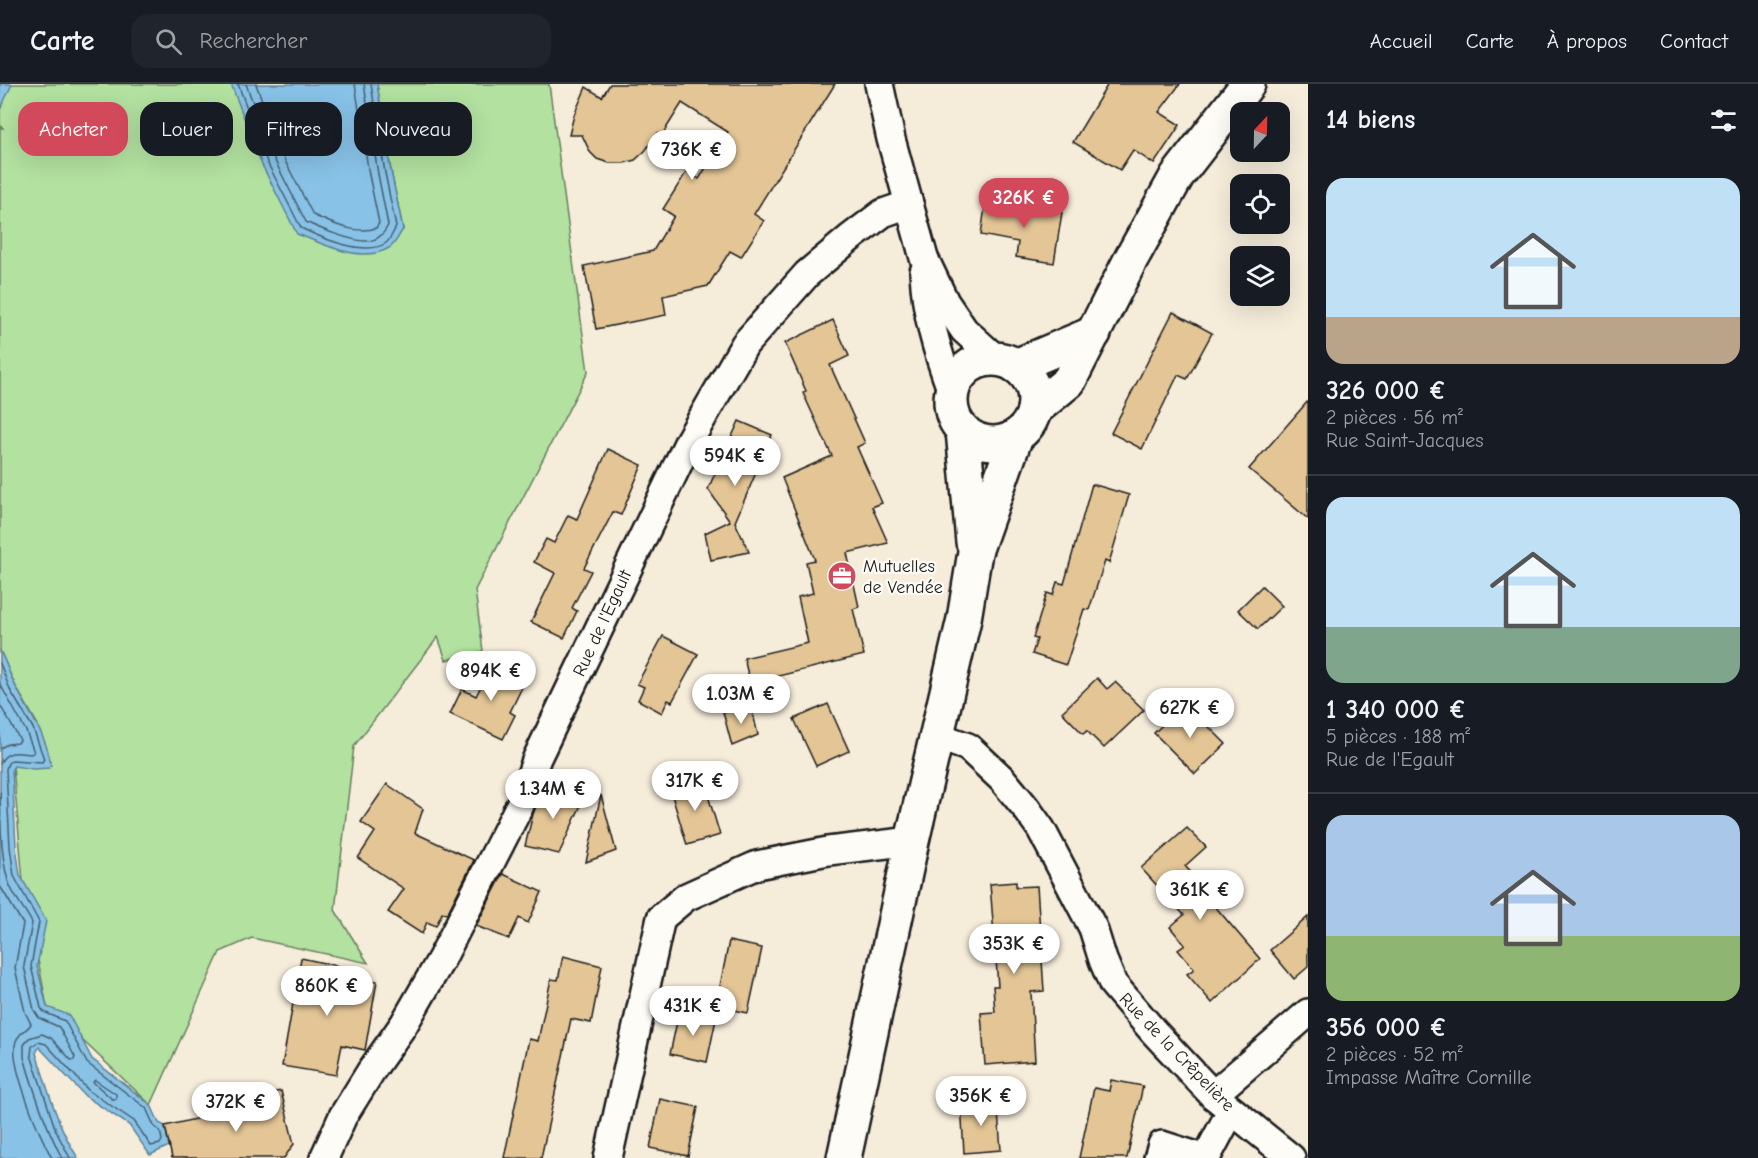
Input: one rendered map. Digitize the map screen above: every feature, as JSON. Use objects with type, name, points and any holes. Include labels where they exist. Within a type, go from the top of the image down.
[{"type":"main road","points":[[1094,333],[1029,359],[1007,363],[985,360],[964,371],[956,380],[951,405],[963,430],[974,439],[988,443],[1003,442],[1069,381],[1094,333],[1131,259],[1177,176],[1248,84]]},
{"type":"main road","points":[[844,1158],[912,841],[964,619],[975,552],[995,494],[1034,397],[1025,375],[1007,363]]},
{"type":"main road","points":[[963,430],[975,552]]},
{"type":"street","points":[[879,84],[891,139],[924,258],[945,302],[964,330],[1007,363]]},
{"type":"street","name":"Rue de l'Egault","points":[[324,1158],[343,1116],[404,1024],[484,878],[520,805],[537,758],[689,441],[745,344],[807,274],[883,213],[909,204]]},
{"type":"street","points":[[924,258],[925,300],[952,392]]},
{"type":"street","name":"Rue de la Crêpelière","points":[[937,736],[968,747],[1002,779],[1041,829],[1089,919],[1113,984],[1154,1032],[1222,1103],[1291,1158]]},
{"type":"street","points":[[608,1158],[662,918],[686,897],[757,865],[828,851],[912,841]]},
{"type":"street","points":[[1158,1158],[1162,1145],[1204,1158],[1222,1103],[1308,1013]]},
{"type":"green space","points":[[0,84],[232,84],[253,102],[245,102],[245,156],[317,156],[403,229],[389,156],[472,156],[472,102],[380,102],[377,84],[549,84],[588,372],[475,590],[483,651],[446,660],[438,637],[354,746],[335,910],[368,963],[252,938],[220,952],[151,1105],[47,1007],[23,882],[13,766],[38,725],[16,687],[0,651],[0,128],[3,128],[0,125]]},
{"type":"water","points":[[0,84],[12,84],[0,110]]},
{"type":"water","points":[[231,84],[377,84],[380,102],[354,102],[354,156],[389,156],[403,229],[393,245],[378,252],[355,253],[343,251],[297,234],[259,156],[342,156],[342,102],[245,102],[245,121]]},
{"type":"water","points":[[0,651],[42,735],[51,765],[49,768],[34,769],[14,766],[12,769],[16,846],[20,875],[46,921],[37,966],[47,1007],[69,1015],[92,1059],[151,1105],[159,1123],[165,1126],[169,1146],[150,1155],[129,1125],[85,1096],[39,1047],[36,1053],[54,1107],[64,1133],[78,1158],[0,1158]]},
{"type":"building","points":[[610,84],[835,84],[754,214],[764,221],[741,257],[730,251],[708,286],[663,296],[666,315],[596,329],[584,266],[653,251],[674,216],[663,209],[687,171],[699,179],[728,132],[682,103],[662,135],[658,133],[635,160],[609,163],[597,159],[590,152],[582,135],[569,135],[574,115],[586,87],[602,97]]},
{"type":"building","points":[[1108,84],[1180,84],[1159,112],[1180,125],[1154,164],[1133,150],[1120,170],[1073,142]]},
{"type":"building","points":[[986,200],[1062,212],[1054,263],[1016,257],[1018,242],[981,235]]},
{"type":"building","points":[[1173,312],[1212,333],[1187,379],[1178,375],[1142,449],[1111,433]]},
{"type":"building","points":[[833,320],[849,356],[830,365],[865,443],[857,447],[882,503],[872,507],[888,543],[847,553],[859,607],[853,609],[864,655],[750,683],[744,658],[808,643],[798,597],[813,593],[806,562],[815,560],[782,478],[832,456],[803,393],[806,391],[785,343]]},
{"type":"building","points":[[1308,401],[1308,519],[1249,469]]},
{"type":"building","points":[[739,421],[772,435],[735,522],[749,552],[711,560],[705,533],[730,521],[708,489]]},
{"type":"building","points":[[608,449],[642,465],[621,515],[613,512],[584,568],[591,571],[572,608],[577,611],[564,638],[531,622],[555,573],[534,562],[546,539],[554,543],[568,515],[577,519]]},
{"type":"building","points":[[1092,484],[1129,495],[1109,563],[1105,561],[1089,610],[1084,609],[1066,665],[1032,654],[1037,639],[1033,638],[1047,593],[1053,595],[1057,582],[1064,584]]},
{"type":"building","points":[[1262,586],[1282,606],[1258,629],[1238,610]]},
{"type":"building","points":[[663,636],[698,654],[672,702],[668,700],[662,713],[638,700],[644,687],[637,684]]},
{"type":"building","points":[[493,662],[526,679],[510,712],[515,715],[503,739],[450,714],[462,689],[476,696]]},
{"type":"building","points":[[1097,678],[1107,689],[1115,682],[1144,710],[1104,748],[1087,731],[1083,734],[1062,712]]},
{"type":"building","points":[[1185,703],[1226,744],[1195,774],[1154,733]]},
{"type":"building","points":[[828,704],[849,751],[816,766],[794,719]]},
{"type":"building","points":[[751,705],[758,735],[732,746],[723,712]]},
{"type":"building","points":[[703,779],[720,835],[687,845],[670,789]]},
{"type":"building","points":[[387,784],[423,809],[415,833],[474,860],[447,914],[442,913],[436,926],[427,922],[422,934],[388,912],[404,889],[358,858],[375,832],[361,822]]},
{"type":"building","points":[[543,787],[585,796],[559,854],[525,846]]},
{"type":"building","points":[[601,795],[616,851],[586,862]]},
{"type":"building","points":[[1187,828],[1206,847],[1185,866],[1199,881],[1196,884],[1260,959],[1212,1003],[1187,974],[1194,969],[1178,950],[1185,945],[1170,927],[1184,915],[1141,868]]},
{"type":"building","points":[[503,874],[542,892],[528,923],[519,918],[509,939],[476,926]]},
{"type":"building","points":[[1016,882],[1016,887],[1037,886],[1044,991],[1031,992],[1035,1061],[985,1065],[981,1013],[995,1012],[993,986],[998,986],[990,884]]},
{"type":"building","points":[[1308,917],[1308,967],[1294,979],[1270,950]]},
{"type":"building","points":[[729,941],[762,948],[748,1013],[716,1006]]},
{"type":"building","points":[[563,956],[602,966],[591,1023],[571,1019],[541,1158],[504,1158],[529,1039],[538,1041],[551,979],[558,980]]},
{"type":"building","points":[[301,958],[338,966],[336,973],[377,981],[365,1050],[342,1045],[336,1075],[282,1066]]},
{"type":"building","points":[[679,1012],[716,1019],[707,1062],[670,1054]]},
{"type":"building","points":[[1111,1080],[1143,1086],[1127,1158],[1079,1158],[1094,1088],[1109,1091]]},
{"type":"building","points":[[281,1091],[294,1144],[284,1158],[172,1158],[165,1126],[255,1105],[253,1097]]},
{"type":"building","points":[[660,1099],[698,1107],[688,1156],[650,1148]]},
{"type":"building","points":[[997,1100],[1001,1150],[964,1153],[961,1103]]},
{"type":"place","name":"Mutuelles de Vendée","points":[[842,576]]}]
